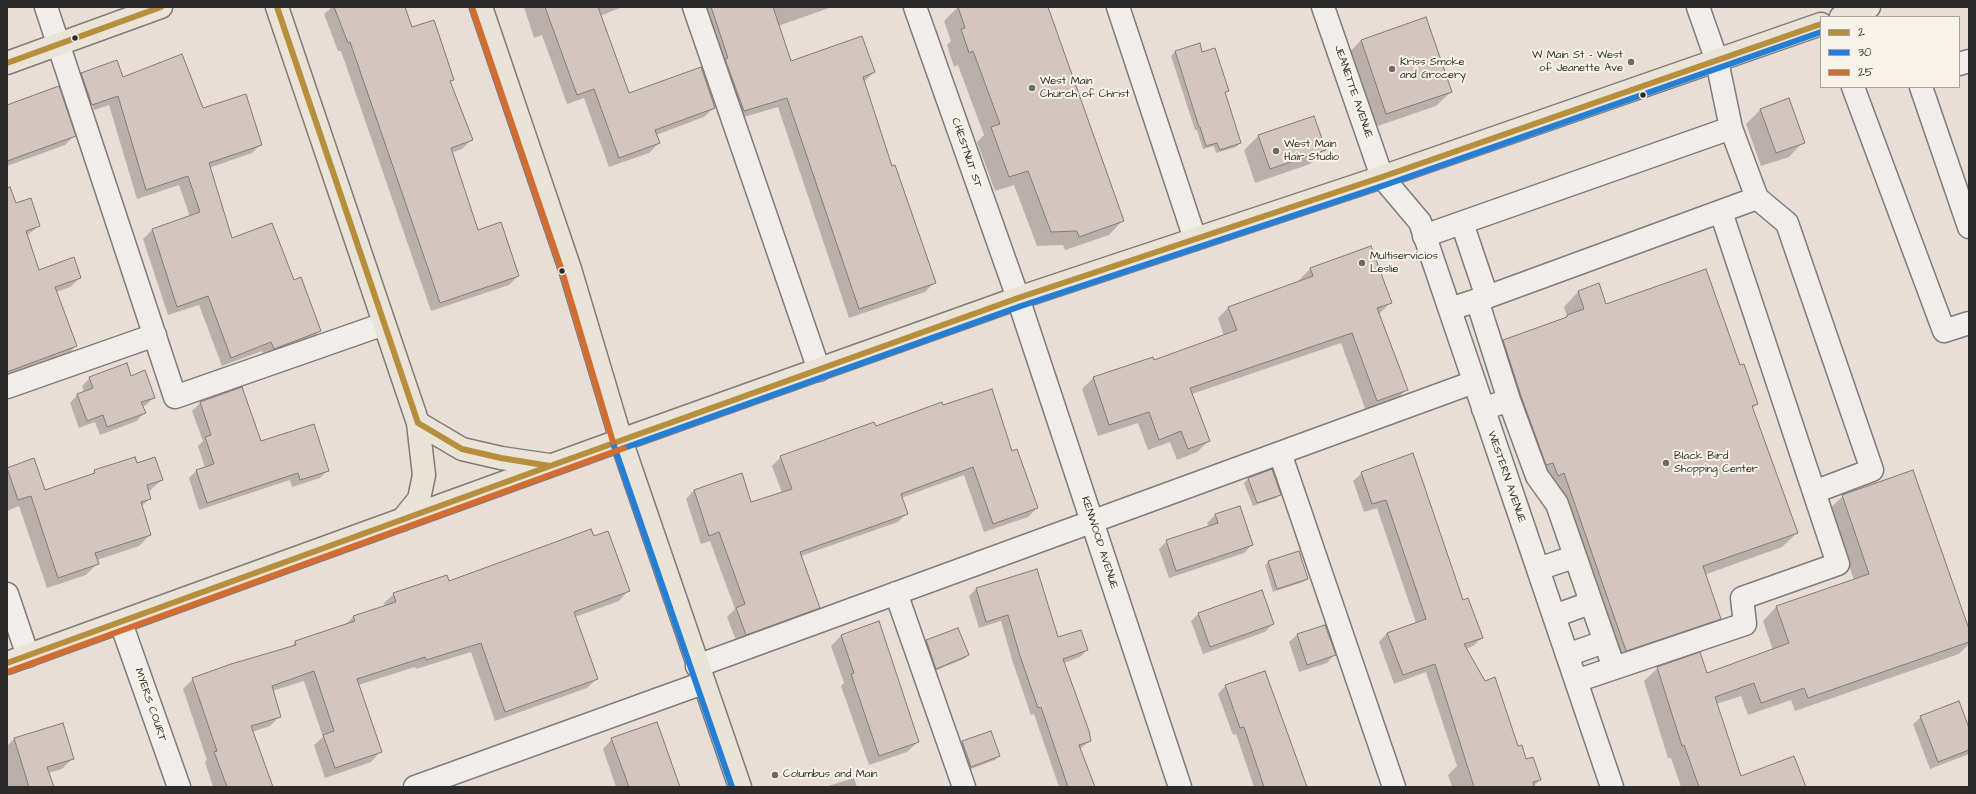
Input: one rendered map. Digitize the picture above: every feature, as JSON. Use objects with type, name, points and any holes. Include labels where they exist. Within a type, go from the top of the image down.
[{"type":"main road","points":[[7,63],[161,7]]},
{"type":"main road","points":[[276,7],[418,424],[424,475],[419,499],[402,520]]},
{"type":"main road","points":[[481,7],[570,268],[621,440],[740,787]]},
{"type":"main road","points":[[1844,16],[1869,7]]},
{"type":"main road","points":[[7,663],[621,440],[1018,298],[1382,177],[1820,24]]},
{"type":"main road","points":[[418,424],[462,448],[501,458],[550,466]]},
{"type":"street","points":[[46,7],[175,397],[384,324]]},
{"type":"street","points":[[694,7],[819,370]]},
{"type":"street","name":"CHESTNUT ST","points":[[915,7],[1018,298]]},
{"type":"street","points":[[1118,7],[1195,239]]},
{"type":"street","name":"JEANETTE AVENUE","points":[[1323,7],[1382,177]]},
{"type":"street","points":[[1698,7],[1717,61],[1731,128],[1757,198],[1787,223],[1872,470],[1814,492]]},
{"type":"street","points":[[1853,88],[1944,331],[1969,322]]},
{"type":"street","points":[[1921,88],[1969,227]]},
{"type":"street","points":[[1424,236],[1731,128]]},
{"type":"street","name":"WESTERN AVENUE","points":[[1382,177],[1420,222],[1612,787]]},
{"type":"street","points":[[1450,309],[1757,198]]},
{"type":"street","points":[[1576,681],[1745,624],[1742,598],[1838,564],[1721,212]]},
{"type":"street","points":[[1462,223],[1509,400],[1537,476],[1557,504],[1574,557],[1614,668]]},
{"type":"street","name":"KENWOOD AVENUE","points":[[1018,298],[1180,787]]},
{"type":"street","points":[[7,387],[155,335]]},
{"type":"street","points":[[415,787],[700,674],[896,593],[1474,382]]},
{"type":"street","points":[[1483,409],[1509,400]]},
{"type":"street","points":[[1280,452],[1394,787]]},
{"type":"street","points":[[1538,570],[1574,557]]},
{"type":"street","points":[[896,593],[964,787]]},
{"type":"street","points":[[7,594],[28,656]]},
{"type":"street","points":[[1554,616],[1590,603]]},
{"type":"street","name":"MYERS COURT","points":[[120,623],[178,787]]},
{"type":"street","points":[[1567,655],[1604,642]]},
{"type":"building","points":[[334,7],[405,7],[412,27],[434,20],[454,80],[450,81],[473,140],[451,148],[478,230],[501,222],[519,276],[440,303],[350,42],[348,43]]},
{"type":"building","points":[[545,7],[598,7],[629,93],[701,67],[715,108],[655,130],[660,143],[619,158],[594,89],[577,95]]},
{"type":"building","points":[[711,7],[773,7],[791,61],[862,36],[875,72],[863,77],[892,166],[895,165],[936,283],[859,309],[787,98],[744,111],[725,59],[728,58]]},
{"type":"building","name":"West Main Church of Christ","points":[[958,7],[1048,7],[1124,221],[1079,237],[1077,231],[1051,232],[1028,171],[1009,177],[991,127],[1000,124],[973,51],[969,53],[961,29],[965,28]]},
{"type":"building","points":[[1426,17],[1452,92],[1386,114],[1361,40]]},
{"type":"building","points":[[1200,43],[1202,52],[1215,48],[1229,91],[1225,92],[1241,143],[1220,150],[1217,143],[1206,146],[1175,51]]},
{"type":"building","points":[[182,54],[203,108],[246,94],[262,145],[209,163],[232,238],[272,223],[294,280],[301,277],[321,331],[274,349],[271,342],[231,358],[208,296],[177,307],[152,229],[200,212],[188,176],[146,190],[118,96],[92,105],[81,73],[117,60],[123,77]]},
{"type":"building","points":[[59,86],[76,136],[7,161],[7,105]]},
{"type":"building","points":[[1789,98],[1805,143],[1776,153],[1760,109]]},
{"type":"building","points":[[1314,116],[1326,150],[1270,169],[1258,135]]},
{"type":"building","points":[[10,187],[16,203],[31,198],[40,226],[26,231],[39,270],[74,257],[81,278],[55,287],[77,346],[7,372],[7,188]]},
{"type":"building","points":[[1371,246],[1392,303],[1377,308],[1408,390],[1377,401],[1352,333],[1190,388],[1210,441],[1188,449],[1181,431],[1159,440],[1149,412],[1109,425],[1093,377],[1153,357],[1154,360],[1237,330],[1228,307],[1313,276],[1310,268]]},
{"type":"building","name":"Black Bird Shopping Center","points":[[1706,269],[1740,365],[1744,364],[1758,404],[1752,406],[1798,533],[1703,566],[1721,619],[1626,651],[1564,473],[1558,476],[1553,463],[1546,465],[1503,340],[1567,317],[1567,315],[1584,309],[1578,291],[1599,283],[1606,304]]},
{"type":"building","points":[[127,363],[131,376],[145,370],[155,398],[141,402],[146,413],[107,427],[103,415],[87,421],[77,394],[93,388],[89,377]]},
{"type":"building","points":[[242,387],[261,441],[314,424],[329,471],[300,480],[298,473],[207,503],[196,470],[214,464],[205,437],[211,435],[200,402]]},
{"type":"building","points":[[992,389],[1012,451],[1017,449],[1038,508],[993,524],[973,467],[901,494],[908,514],[800,552],[820,608],[746,635],[736,608],[745,604],[719,532],[709,536],[694,490],[742,473],[751,502],[792,489],[780,456],[874,422],[876,426],[942,402],[943,405]]},
{"type":"building","points":[[1413,453],[1463,600],[1468,598],[1483,638],[1464,644],[1485,681],[1495,677],[1518,746],[1522,745],[1526,759],[1533,757],[1541,780],[1533,782],[1534,787],[1474,787],[1435,664],[1403,675],[1387,633],[1426,619],[1386,500],[1372,504],[1361,472]]},
{"type":"building","points":[[135,457],[137,463],[155,457],[163,480],[147,485],[151,499],[141,502],[151,535],[95,553],[99,564],[58,578],[31,496],[18,500],[7,468],[34,458],[45,490],[95,473],[94,470]]},
{"type":"building","points":[[1272,469],[1281,495],[1257,503],[1248,478]]},
{"type":"building","points":[[1913,470],[1969,629],[1969,642],[1808,698],[1804,688],[1761,703],[1754,683],[1715,697],[1741,776],[1794,756],[1806,787],[1699,787],[1684,745],[1682,746],[1657,667],[1700,652],[1707,673],[1789,643],[1776,606],[1869,574],[1842,495]]},
{"type":"building","points":[[1240,506],[1253,545],[1176,571],[1166,540],[1218,523],[1215,514]]},
{"type":"building","points":[[591,529],[594,536],[608,531],[630,591],[574,612],[598,679],[505,712],[481,643],[426,660],[425,657],[357,679],[382,752],[335,768],[323,735],[334,731],[314,671],[272,686],[281,717],[251,726],[273,787],[227,787],[214,752],[217,751],[192,678],[231,664],[296,645],[295,641],[355,621],[353,616],[396,602],[393,593],[447,575],[449,581]]},
{"type":"building","points":[[1299,551],[1308,579],[1277,589],[1268,561]]},
{"type":"building","points":[[1037,569],[1058,637],[1081,630],[1088,650],[1063,659],[1089,731],[1091,741],[1079,745],[1095,787],[1068,787],[1041,707],[1038,708],[1008,615],[986,622],[976,588]]},
{"type":"building","points":[[1262,590],[1274,624],[1210,647],[1198,613]]},
{"type":"building","points":[[879,621],[919,742],[879,756],[851,674],[854,673],[841,635]]},
{"type":"building","points":[[1325,625],[1336,655],[1307,665],[1297,634]]},
{"type":"building","points":[[958,628],[969,655],[936,669],[926,640]]},
{"type":"building","points":[[1265,671],[1307,787],[1264,787],[1244,727],[1240,728],[1225,685]]},
{"type":"building","points":[[1959,701],[1969,728],[1969,750],[1938,762],[1920,716]]},
{"type":"building","points":[[657,722],[680,787],[629,787],[611,738]]},
{"type":"building","points":[[63,723],[74,759],[47,767],[54,787],[29,787],[14,738]]},
{"type":"building","points":[[991,731],[1000,756],[971,767],[962,741]]},
{"type":"transit line","name":"2","points":[[7,63],[161,7]]},
{"type":"transit line","name":"2","points":[[277,7],[418,423],[462,449],[501,458],[550,466],[1018,298],[1382,177],[1820,24]]},
{"type":"transit line","name":"25","points":[[473,10],[562,271],[613,442]]},
{"type":"transit line","name":"30","points":[[624,448],[1021,306],[1385,185],[1820,32]]},
{"type":"transit line","name":"30","points":[[613,443],[732,787]]},
{"type":"transit line","name":"25","points":[[10,671],[624,448]]},
{"type":"transit line","name":"2","points":[[7,663],[550,466]]},
{"type":"place","name":"W Main St - West of Jeanette Ave","points":[[1631,62]]},
{"type":"place","name":"Kriss Smoke and Grocery","points":[[1392,69]]},
{"type":"place","name":"West Main Church of Christ","points":[[1032,88]]},
{"type":"place","name":"West Main Hair Studio","points":[[1276,151]]},
{"type":"place","name":"Multiservicios Leslie","points":[[1362,263]]},
{"type":"place","name":"Black Bird Shopping Center","points":[[1666,463]]},
{"type":"place","name":"Columbus and Main","points":[[775,775]]}]
